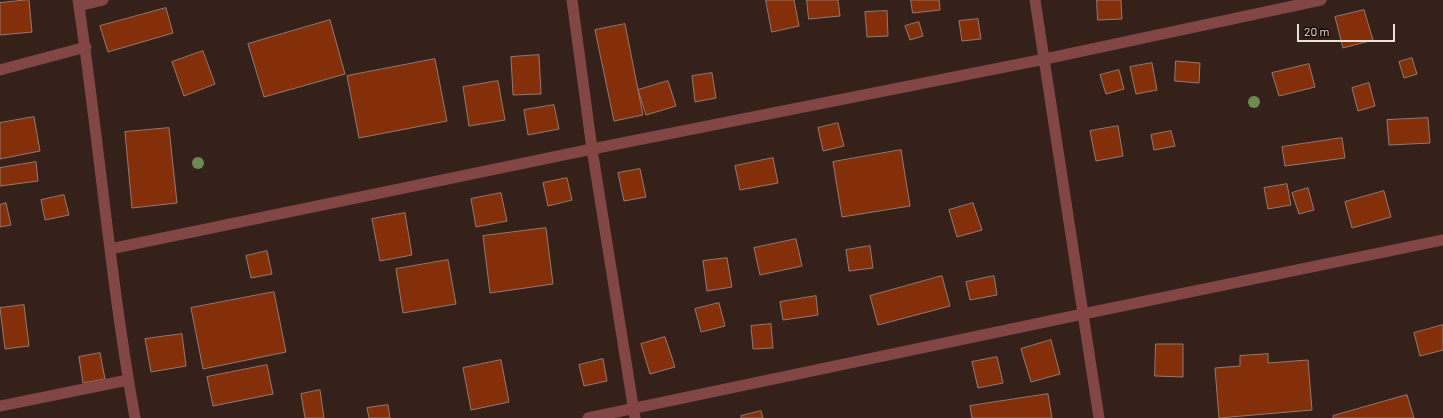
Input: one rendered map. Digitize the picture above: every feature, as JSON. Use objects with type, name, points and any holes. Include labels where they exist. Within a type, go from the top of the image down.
[{"type":"street","points":[[103,0],[78,3],[86,47],[110,249],[128,380],[135,418]]},
{"type":"street","points":[[572,0],[592,149],[634,413]]},
{"type":"street","points":[[1035,0],[1099,418]]},
{"type":"street","points":[[110,249],[592,149],[1045,59],[1321,0]]},
{"type":"street","points":[[0,70],[86,47]]},
{"type":"street","points":[[588,418],[634,413],[1083,314],[1443,240]]},
{"type":"street","points":[[0,406],[128,380]]},
{"type":"building","points":[[29,0],[32,32],[0,35],[0,3]]},
{"type":"building","points":[[766,0],[794,0],[799,26],[772,32]]},
{"type":"building","points":[[807,0],[838,0],[840,16],[809,19]]},
{"type":"building","points":[[911,0],[939,0],[940,10],[913,13]]},
{"type":"building","points":[[1097,0],[1121,0],[1122,19],[1098,20]]},
{"type":"building","points":[[166,8],[173,33],[108,52],[100,26]]},
{"type":"building","points":[[1364,10],[1373,40],[1343,48],[1335,17]]},
{"type":"building","points":[[887,11],[888,36],[867,37],[865,12]]},
{"type":"building","points":[[978,19],[981,39],[962,41],[959,21]]},
{"type":"building","points":[[330,20],[345,74],[264,97],[248,44]]},
{"type":"building","points":[[919,22],[923,36],[910,40],[905,26]]},
{"type":"building","points":[[625,24],[643,115],[614,121],[595,30]]},
{"type":"building","points":[[203,51],[215,84],[184,96],[172,62]]},
{"type":"building","points":[[539,55],[541,94],[513,95],[511,57]]},
{"type":"building","points":[[1412,58],[1417,74],[1404,78],[1399,62]]},
{"type":"building","points":[[435,59],[447,121],[359,138],[347,76]]},
{"type":"building","points":[[1176,61],[1200,63],[1199,83],[1175,81]]},
{"type":"building","points":[[1152,63],[1157,90],[1136,94],[1130,67]]},
{"type":"building","points":[[1309,64],[1315,87],[1279,96],[1272,73]]},
{"type":"building","points":[[1119,70],[1124,89],[1106,94],[1100,75]]},
{"type":"building","points":[[712,73],[716,98],[695,102],[692,76]]},
{"type":"building","points":[[498,81],[505,120],[469,126],[463,87]]},
{"type":"building","points":[[668,81],[676,106],[646,115],[638,90]]},
{"type":"building","points":[[1369,83],[1375,106],[1358,111],[1352,88]]},
{"type":"building","points":[[554,105],[559,129],[528,135],[524,110]]},
{"type":"building","points":[[34,117],[40,151],[0,159],[0,123]]},
{"type":"building","points":[[1428,118],[1430,143],[1389,145],[1387,120]]},
{"type":"building","points":[[838,123],[844,146],[823,151],[818,128]]},
{"type":"building","points":[[1118,126],[1123,156],[1096,161],[1090,131]]},
{"type":"building","points":[[169,128],[177,203],[132,208],[125,132]]},
{"type":"building","points":[[1171,131],[1175,146],[1154,150],[1151,135]]},
{"type":"building","points":[[1342,138],[1345,158],[1285,166],[1282,147]]},
{"type":"building","points":[[901,150],[910,206],[842,217],[833,162]]},
{"type":"building","points":[[773,158],[778,183],[740,190],[735,166]]},
{"type":"building","points":[[36,162],[38,181],[0,186],[0,168]]},
{"type":"building","points":[[640,169],[646,197],[624,201],[618,173]]},
{"type":"building","points":[[567,178],[572,200],[548,206],[543,183]]},
{"type":"building","points":[[1287,184],[1291,205],[1268,209],[1264,188]]},
{"type":"building","points":[[1308,188],[1314,210],[1299,214],[1292,193]]},
{"type":"building","points":[[1384,191],[1391,217],[1352,228],[1345,202]]},
{"type":"building","points":[[501,193],[507,221],[476,227],[471,199]]},
{"type":"building","points":[[64,195],[69,215],[45,220],[41,200]]},
{"type":"building","points":[[6,203],[11,225],[0,227],[0,205]]},
{"type":"building","points":[[973,203],[982,230],[957,237],[949,210]]},
{"type":"building","points":[[405,213],[412,255],[380,261],[372,219]]},
{"type":"building","points":[[546,228],[553,284],[490,293],[483,236]]},
{"type":"building","points":[[796,239],[802,266],[760,275],[754,248]]},
{"type":"building","points":[[870,246],[873,268],[849,271],[846,250]]},
{"type":"building","points":[[267,251],[272,274],[251,278],[246,256]]},
{"type":"building","points":[[727,258],[732,287],[707,291],[703,261]]},
{"type":"building","points":[[448,260],[456,304],[403,313],[396,269]]},
{"type":"building","points":[[942,276],[950,306],[878,325],[870,296]]},
{"type":"building","points":[[994,276],[997,295],[970,300],[966,282]]},
{"type":"building","points":[[274,292],[286,352],[203,369],[191,308]]},
{"type":"building","points":[[816,296],[818,315],[783,320],[780,302]]},
{"type":"building","points":[[719,303],[725,326],[701,332],[695,309]]},
{"type":"building","points":[[24,305],[29,346],[5,349],[0,308]]},
{"type":"building","points":[[771,324],[773,348],[753,349],[751,326]]},
{"type":"building","points":[[1443,325],[1443,350],[1420,356],[1414,333]]},
{"type":"building","points":[[182,334],[186,366],[151,372],[145,339]]},
{"type":"building","points":[[665,337],[675,367],[650,374],[641,344]]},
{"type":"building","points":[[1051,340],[1060,374],[1031,382],[1021,349]]},
{"type":"building","points":[[1156,344],[1183,344],[1183,377],[1155,376]]},
{"type":"building","points":[[100,353],[105,379],[83,383],[79,357]]},
{"type":"building","points":[[1268,354],[1268,363],[1308,360],[1312,410],[1219,418],[1215,368],[1240,366],[1240,356]]},
{"type":"building","points":[[997,357],[1003,383],[978,388],[972,362]]},
{"type":"building","points":[[603,359],[607,381],[584,386],[579,365]]},
{"type":"building","points":[[501,360],[509,402],[471,410],[463,368]]},
{"type":"building","points":[[267,365],[273,394],[213,406],[207,377]]},
{"type":"building","points":[[320,390],[324,418],[305,418],[301,394]]},
{"type":"building","points":[[1048,394],[1052,418],[972,418],[970,406]]},
{"type":"building","points":[[1407,395],[1414,418],[1333,418],[1333,416]]},
{"type":"building","points":[[388,405],[390,418],[369,418],[367,408]]},
{"type":"building","points":[[761,411],[763,418],[741,418],[741,416]]}]
